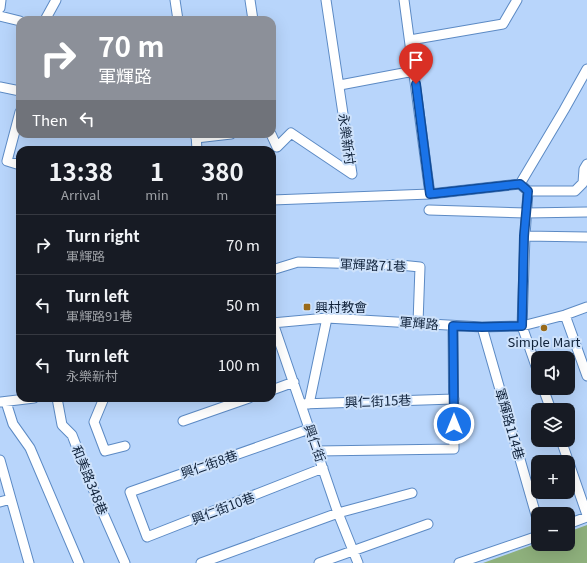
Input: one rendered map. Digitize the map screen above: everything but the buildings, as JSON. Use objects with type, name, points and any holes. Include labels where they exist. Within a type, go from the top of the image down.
[{"type":"street","points":[[0,8],[1,0]]},
{"type":"street","points":[[47,16],[56,0]]},
{"type":"street","points":[[175,0],[177,16]]},
{"type":"street","points":[[250,0],[252,16]]},
{"type":"street","name":"永樂新村","points":[[273,138],[277,147],[292,133],[352,174],[340,85],[326,0]]},
{"type":"street","points":[[404,0],[430,194]]},
{"type":"street","points":[[410,40],[503,24],[517,0]]},
{"type":"street","points":[[0,16],[16,20]]},
{"type":"street","points":[[520,184],[587,69]]},
{"type":"street","points":[[340,85],[414,71]]},
{"type":"street","points":[[0,87],[16,90]]},
{"type":"street","points":[[16,127],[7,161],[16,164]]},
{"type":"street","points":[[276,200],[430,194],[520,184],[528,191],[575,191],[583,184],[584,169],[587,164]]},
{"type":"street","points":[[528,191],[524,236],[522,326],[531,352]]},
{"type":"street","points":[[429,210],[526,214],[587,212]]},
{"type":"street","points":[[524,236],[587,237]]},
{"type":"street","name":"軍輝路71巷","points":[[276,269],[298,262],[420,267],[418,323]]},
{"type":"street","name":"軍輝路","points":[[276,323],[327,318],[453,326],[522,326],[566,315],[587,307]]},
{"type":"street","points":[[566,315],[587,376]]},
{"type":"street","points":[[305,404],[327,318]]},
{"type":"street","points":[[317,452],[454,449],[453,326]]},
{"type":"street","name":"軍輝路114巷","points":[[482,327],[534,507]]},
{"type":"street","name":"興仁街","points":[[276,334],[294,382],[305,404],[309,429],[338,513],[358,563]]},
{"type":"street","points":[[276,389],[294,382]]},
{"type":"street","name":"興仁街15巷","points":[[305,404],[454,399]]},
{"type":"street","points":[[16,400],[3,402],[13,424],[30,448],[79,563]]},
{"type":"street","name":"和美路348巷","points":[[58,402],[62,425],[72,435],[99,504],[125,563]]},
{"type":"street","points":[[102,402],[94,422],[105,450],[125,446]]},
{"type":"street","points":[[183,421],[238,402]]},
{"type":"street","name":"興仁街8巷","points":[[138,513],[130,492],[309,429]]},
{"type":"street","points":[[563,447],[587,516],[575,521]]},
{"type":"street","points":[[0,460],[29,563]]},
{"type":"street","name":"興仁街10巷","points":[[138,513],[147,537],[323,468]]},
{"type":"street","points":[[201,563],[338,513],[412,493]]},
{"type":"street","points":[[0,502],[11,499]]},
{"type":"street","points":[[319,563],[428,524]]},
{"type":"street","points":[[459,563],[531,538]]},
{"type":"green space","points":[[587,525],[587,563],[483,563],[531,546],[531,551],[575,551],[575,529]]},
{"type":"place","name":"興村教會","points":[[307,307]]},
{"type":"place","name":"Simple Mart","points":[[544,328]]},
{"type":"route","points":[[416,84],[430,194],[520,184],[528,191],[524,236],[522,326],[453,326],[454,424]]}]
